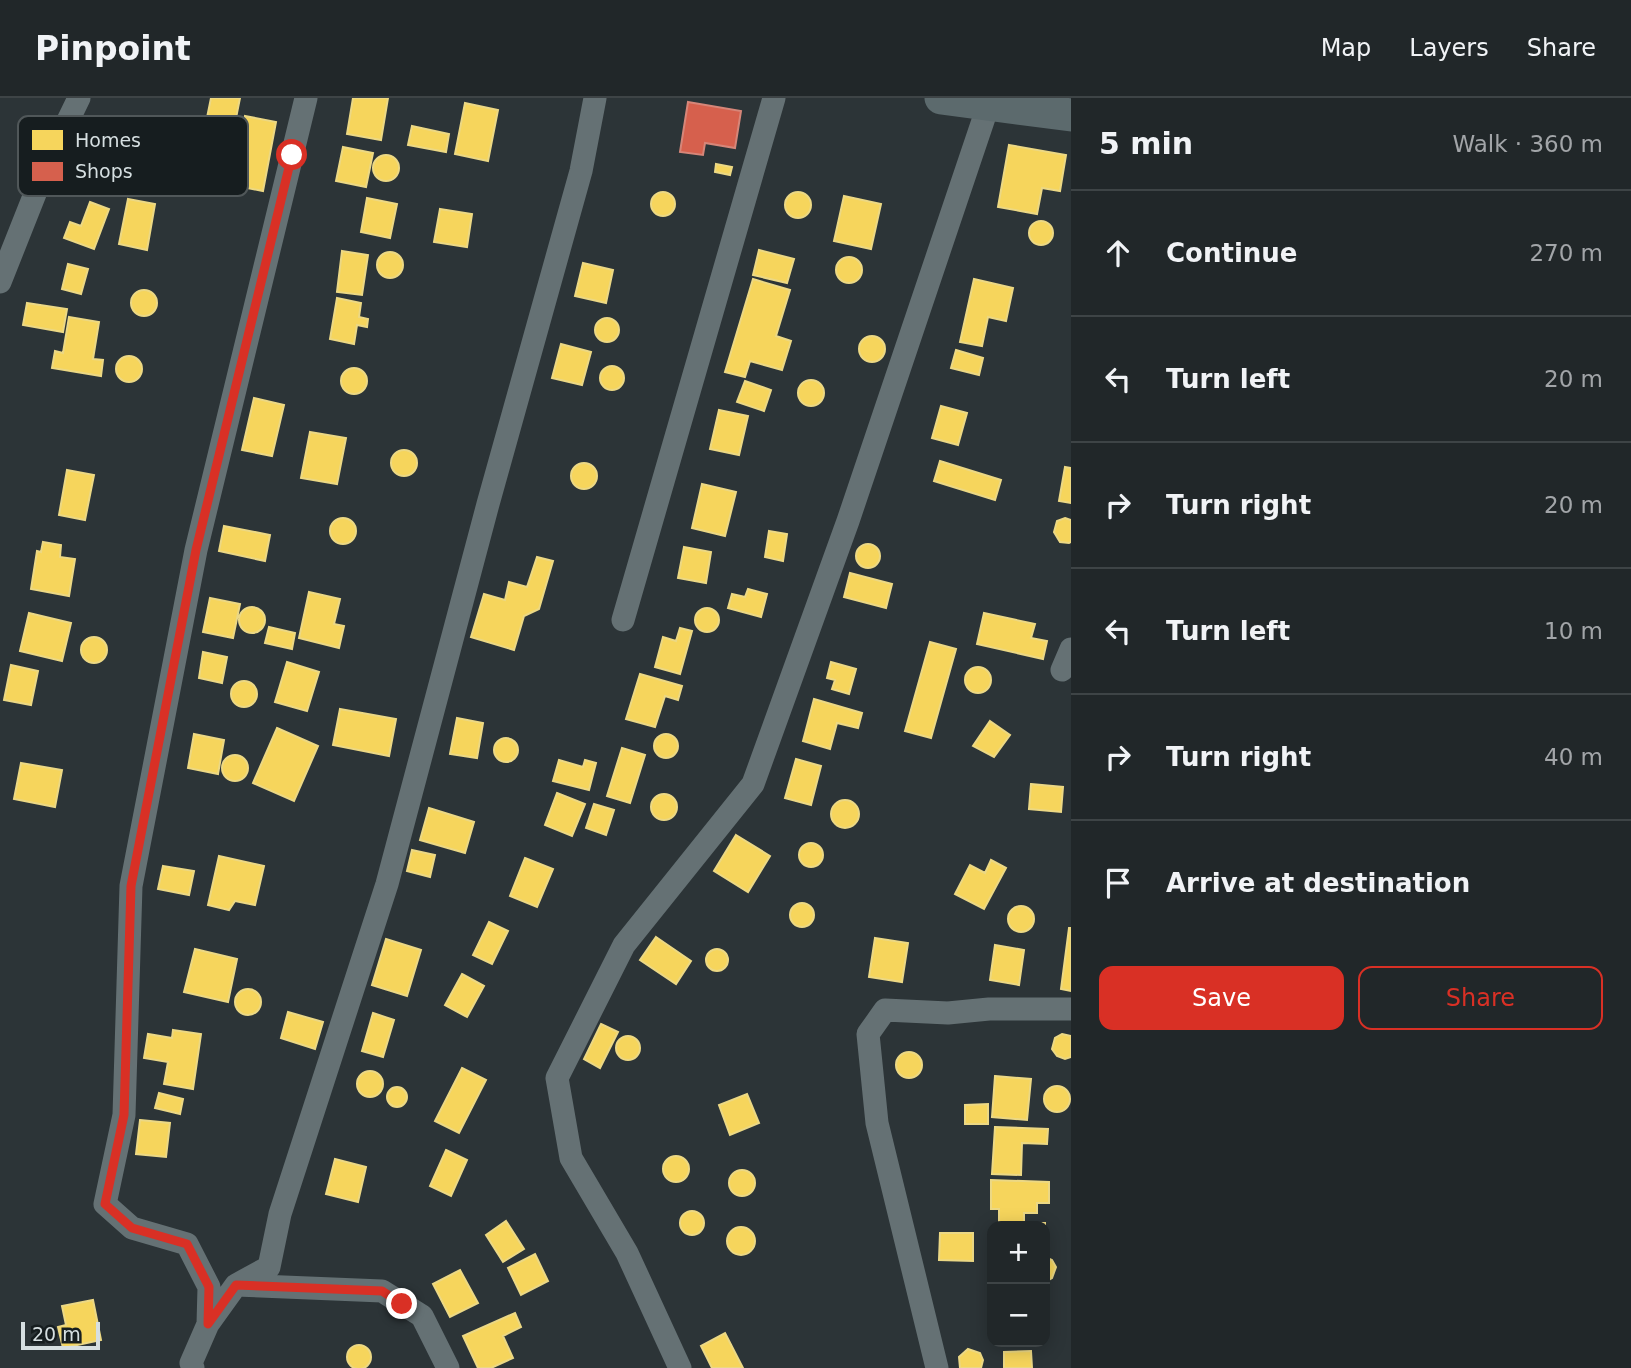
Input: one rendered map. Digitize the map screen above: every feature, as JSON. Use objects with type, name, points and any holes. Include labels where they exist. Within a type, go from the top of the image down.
[{"type":"main road","points":[[941,98],[1071,115]]},
{"type":"street","points":[[70,116],[79,98]]},
{"type":"street","points":[[208,1324],[209,1287],[187,1244],[132,1228],[105,1204],[124,1115],[131,886],[196,550],[306,98]]},
{"type":"street","points":[[193,1368],[191,1363],[208,1324],[236,1285],[269,1267],[280,1214],[387,884],[488,503],[581,171],[595,98]]},
{"type":"street","points":[[623,620],[774,98]]},
{"type":"street","points":[[680,1368],[627,1253],[571,1158],[557,1078],[624,945],[752,784],[848,521],[989,103]]},
{"type":"street","points":[[0,282],[34,196]]},
{"type":"street","points":[[1062,670],[1071,649]]},
{"type":"street","points":[[937,1368],[877,1123],[868,1034],[885,1010],[948,1013],[989,1009],[1071,1009]]},
{"type":"street","points":[[236,1285],[382,1291],[422,1316],[448,1368]]},
{"type":"building: Homes","points":[[211,98],[240,98],[236,116],[207,116]]},
{"type":"building: Homes","points":[[353,98],[388,98],[381,140],[347,134]]},
{"type":"building: Homes","points":[[465,103],[498,110],[488,161],[455,154]]},
{"type":"building: Homes","points":[[248,117],[276,122],[263,191],[248,188]]},
{"type":"building: Homes","points":[[412,126],[449,134],[446,152],[408,145]]},
{"type":"building: Homes","points":[[1009,145],[1066,155],[1060,191],[1042,188],[1037,214],[998,207]]},
{"type":"building: Homes","points":[[343,147],[373,153],[366,187],[336,181]]},
{"type":"building: Homes","points":[[386,155],[395,159],[399,168],[395,177],[386,181],[377,177],[373,168],[377,159]]},
{"type":"building: Homes","points":[[716,164],[732,167],[730,175],[715,172]]},
{"type":"building: Homes","points":[[658,192],[668,192],[675,199],[675,209],[668,216],[658,216],[651,209],[651,199]]},
{"type":"building: Homes","points":[[798,192],[807,196],[811,205],[807,214],[798,218],[789,214],[785,205],[789,196]]},
{"type":"building: Homes","points":[[844,196],[881,204],[871,249],[834,241]]},
{"type":"building: Homes","points":[[367,198],[397,204],[390,238],[361,232]]},
{"type":"building: Homes","points":[[128,199],[155,204],[147,250],[119,244]]},
{"type":"building: Homes","points":[[90,202],[109,209],[94,249],[64,238],[70,222],[81,226]]},
{"type":"building: Homes","points":[[440,209],[472,214],[467,247],[434,242]]},
{"type":"building: Homes","points":[[1036,221],[1046,221],[1053,228],[1053,238],[1046,245],[1036,245],[1029,238],[1029,228]]},
{"type":"building: Homes","points":[[759,250],[794,259],[787,283],[753,275]]},
{"type":"building: Homes","points":[[342,251],[368,255],[362,295],[337,292]]},
{"type":"building: Homes","points":[[390,252],[399,256],[403,265],[399,274],[390,278],[381,274],[377,265],[381,256]]},
{"type":"building: Homes","points":[[849,257],[858,261],[862,270],[858,279],[849,283],[840,279],[836,270],[840,261]]},
{"type":"building: Homes","points":[[583,263],[613,270],[606,303],[575,296]]},
{"type":"building: Homes","points":[[68,264],[88,269],[81,294],[62,289]]},
{"type":"building: Homes","points":[[753,279],[790,290],[776,336],[791,341],[782,370],[750,361],[745,377],[725,372]]},
{"type":"building: Homes","points":[[974,279],[1013,288],[1006,321],[988,317],[982,346],[960,342]]},
{"type":"building: Homes","points":[[144,290],[153,294],[157,303],[153,312],[144,316],[135,312],[131,303],[135,294]]},
{"type":"building: Homes","points":[[337,298],[361,303],[359,317],[368,319],[367,327],[357,325],[354,344],[330,339]]},
{"type":"building: Homes","points":[[27,303],[67,309],[63,332],[23,325]]},
{"type":"building: Homes","points":[[69,317],[99,322],[93,359],[103,360],[101,376],[52,368],[55,351],[63,353]]},
{"type":"building: Homes","points":[[602,318],[612,318],[619,325],[619,335],[612,342],[602,342],[595,335],[595,325]]},
{"type":"building: Homes","points":[[872,336],[881,340],[885,349],[881,358],[872,362],[863,358],[859,349],[863,340]]},
{"type":"building: Homes","points":[[561,344],[591,352],[582,385],[552,378]]},
{"type":"building: Homes","points":[[956,350],[983,358],[979,375],[951,368]]},
{"type":"building: Homes","points":[[129,356],[138,360],[142,369],[138,378],[129,382],[120,378],[116,369],[120,360]]},
{"type":"building: Homes","points":[[607,366],[617,366],[624,373],[624,383],[617,390],[607,390],[600,383],[600,373]]},
{"type":"building: Homes","points":[[354,368],[363,372],[367,381],[363,390],[354,394],[345,390],[341,381],[345,372]]},
{"type":"building: Homes","points":[[811,380],[820,384],[824,393],[820,402],[811,406],[802,402],[798,393],[802,384]]},
{"type":"building: Homes","points":[[745,381],[771,390],[764,411],[737,402]]},
{"type":"building: Homes","points":[[254,398],[284,405],[272,456],[242,450]]},
{"type":"building: Homes","points":[[941,406],[967,413],[958,445],[932,438]]},
{"type":"building: Homes","points":[[719,410],[748,416],[739,455],[710,449]]},
{"type":"building: Homes","points":[[310,432],[346,438],[337,484],[301,478]]},
{"type":"building: Homes","points":[[404,450],[413,454],[417,463],[413,472],[404,476],[395,472],[391,463],[395,454]]},
{"type":"building: Homes","points":[[940,461],[1001,480],[995,500],[934,481]]},
{"type":"building: Homes","points":[[584,463],[593,467],[597,476],[593,485],[584,489],[575,485],[571,476],[575,467]]},
{"type":"building: Homes","points":[[1065,467],[1071,468],[1071,503],[1059,501]]},
{"type":"building: Homes","points":[[67,470],[94,475],[85,520],[59,515]]},
{"type":"building: Homes","points":[[702,484],[736,492],[725,536],[692,528]]},
{"type":"building: Homes","points":[[343,518],[352,522],[356,531],[352,540],[343,544],[334,540],[330,531],[334,522]]},
{"type":"building: Homes","points":[[1065,518],[1071,520],[1069,543],[1060,542],[1054,532],[1057,521]]},
{"type":"building: Homes","points":[[224,526],[270,535],[265,561],[219,551]]},
{"type":"building: Homes","points":[[769,531],[787,534],[783,561],[765,557]]},
{"type":"building: Homes","points":[[43,542],[61,545],[60,557],[75,559],[69,596],[31,589],[37,551],[41,552]]},
{"type":"building: Homes","points":[[863,544],[873,544],[880,551],[880,561],[873,568],[863,568],[856,561],[856,551]]},
{"type":"building: Homes","points":[[684,547],[711,552],[706,583],[678,578]]},
{"type":"building: Homes","points":[[537,557],[553,561],[539,609],[524,616],[514,650],[471,637],[484,594],[505,600],[509,582],[527,587]]},
{"type":"building: Homes","points":[[850,573],[892,584],[886,608],[844,597]]},
{"type":"building: Homes","points":[[748,589],[767,594],[761,617],[728,608],[732,594],[745,597]]},
{"type":"building: Homes","points":[[309,592],[340,599],[334,624],[344,626],[339,648],[299,638]]},
{"type":"building: Homes","points":[[210,598],[240,604],[233,638],[203,632]]},
{"type":"building: Homes","points":[[252,607],[261,611],[265,620],[261,629],[252,633],[243,629],[239,620],[243,611]]},
{"type":"building: Homes","points":[[702,608],[712,608],[719,615],[719,625],[712,632],[702,632],[695,625],[695,615]]},
{"type":"building: Homes","points":[[29,613],[71,623],[62,661],[20,651]]},
{"type":"building: Homes","points":[[984,613],[1035,624],[1031,638],[1047,641],[1043,659],[977,644]]},
{"type":"building: Homes","points":[[269,627],[295,633],[292,649],[265,643]]},
{"type":"building: Homes","points":[[680,628],[692,631],[680,674],[655,667],[663,637],[676,641]]},
{"type":"building: Homes","points":[[94,637],[103,641],[107,650],[103,659],[94,663],[85,659],[81,650],[85,641]]},
{"type":"building: Homes","points":[[930,642],[956,649],[931,738],[905,731]]},
{"type":"building: Homes","points":[[203,652],[227,657],[222,683],[199,678]]},
{"type":"building: Homes","points":[[287,662],[319,672],[307,711],[275,702]]},
{"type":"building: Homes","points":[[831,662],[856,669],[849,694],[832,689],[835,680],[827,678]]},
{"type":"building: Homes","points":[[11,665],[38,671],[31,705],[4,700]]},
{"type":"building: Homes","points":[[978,667],[987,671],[991,680],[987,689],[978,693],[969,689],[965,680],[969,671]]},
{"type":"building: Homes","points":[[640,674],[682,686],[678,700],[665,696],[655,727],[626,719]]},
{"type":"building: Homes","points":[[244,681],[253,685],[257,694],[253,703],[244,707],[235,703],[231,694],[235,685]]},
{"type":"building: Homes","points":[[814,699],[862,713],[858,728],[837,723],[830,749],[803,741]]},
{"type":"building: Homes","points":[[340,709],[396,719],[389,756],[333,745]]},
{"type":"building: Homes","points":[[457,718],[483,723],[477,758],[450,754]]},
{"type":"building: Homes","points":[[990,721],[1010,735],[994,757],[973,746]]},
{"type":"building: Homes","points":[[277,728],[318,746],[294,801],[253,783]]},
{"type":"building: Homes","points":[[194,734],[224,740],[218,774],[188,768]]},
{"type":"building: Homes","points":[[661,734],[671,734],[678,741],[678,751],[671,758],[661,758],[654,751],[654,741]]},
{"type":"building: Homes","points":[[501,738],[511,738],[518,745],[518,755],[511,762],[501,762],[494,755],[494,745]]},
{"type":"building: Homes","points":[[622,748],[645,755],[630,803],[607,796]]},
{"type":"building: Homes","points":[[235,755],[244,759],[248,768],[244,777],[235,781],[226,777],[222,768],[226,759]]},
{"type":"building: Homes","points":[[796,759],[821,766],[811,805],[785,798]]},
{"type":"building: Homes","points":[[559,760],[583,767],[585,760],[596,763],[589,790],[553,781]]},
{"type":"building: Homes","points":[[21,763],[62,770],[55,807],[14,799]]},
{"type":"building: Homes","points":[[1031,784],[1063,787],[1061,812],[1029,809]]},
{"type":"building: Homes","points":[[557,793],[585,804],[572,836],[545,825]]},
{"type":"building: Homes","points":[[664,794],[673,798],[677,807],[673,816],[664,820],[655,816],[651,807],[655,798]]},
{"type":"building: Homes","points":[[845,800],[855,804],[859,814],[855,824],[845,828],[835,824],[831,814],[835,804]]},
{"type":"building: Homes","points":[[594,804],[614,810],[606,835],[586,828]]},
{"type":"building: Homes","points":[[429,808],[474,822],[465,853],[420,840]]},
{"type":"building: Homes","points":[[736,835],[770,856],[748,892],[714,871]]},
{"type":"building: Homes","points":[[806,843],[816,843],[823,850],[823,860],[816,867],[806,867],[799,860],[799,850]]},
{"type":"building: Homes","points":[[412,850],[435,855],[430,877],[407,871]]},
{"type":"building: Homes","points":[[219,856],[264,866],[255,905],[235,901],[229,910],[208,905]]},
{"type":"building: Homes","points":[[525,858],[553,869],[537,907],[510,896]]},
{"type":"building: Homes","points":[[991,860],[1006,868],[984,909],[955,894],[970,865],[985,873]]},
{"type":"building: Homes","points":[[163,866],[194,871],[189,895],[158,889]]},
{"type":"building: Homes","points":[[802,903],[811,906],[814,915],[811,924],[802,927],[793,924],[790,915],[793,906]]},
{"type":"building: Homes","points":[[1021,906],[1030,910],[1034,919],[1030,928],[1021,932],[1012,928],[1008,919],[1012,910]]},
{"type":"building: Homes","points":[[489,922],[508,931],[492,964],[473,955]]},
{"type":"building: Homes","points":[[1071,928],[1071,991],[1061,989]]},
{"type":"building: Homes","points":[[656,937],[691,961],[676,984],[640,960]]},
{"type":"building: Homes","points":[[875,938],[908,943],[902,982],[869,977]]},
{"type":"building: Homes","points":[[386,939],[421,950],[407,996],[372,985]]},
{"type":"building: Homes","points":[[995,945],[1024,950],[1019,985],[990,980]]},
{"type":"building: Homes","points":[[195,949],[237,959],[228,1002],[184,992]]},
{"type":"building: Homes","points":[[717,949],[725,952],[728,960],[725,968],[717,971],[709,968],[706,960],[709,952]]},
{"type":"building: Homes","points":[[462,974],[484,986],[467,1017],[445,1005]]},
{"type":"building: Homes","points":[[248,989],[257,993],[261,1002],[257,1011],[248,1015],[239,1011],[235,1002],[239,993]]},
{"type":"building: Homes","points":[[288,1012],[323,1022],[315,1049],[281,1038]]},
{"type":"building: Homes","points":[[373,1013],[394,1020],[383,1057],[362,1051]]},
{"type":"building: Homes","points":[[601,1024],[618,1032],[600,1068],[584,1059]]},
{"type":"building: Homes","points":[[173,1030],[201,1034],[193,1089],[164,1084],[168,1062],[144,1058],[148,1034],[172,1038]]},
{"type":"building: Homes","points":[[1062,1034],[1071,1036],[1071,1057],[1065,1059],[1057,1056],[1052,1049],[1055,1038]]},
{"type":"building: Homes","points":[[628,1036],[637,1039],[640,1048],[637,1057],[628,1060],[619,1057],[616,1048],[619,1039]]},
{"type":"building: Homes","points":[[909,1052],[918,1056],[922,1065],[918,1074],[909,1078],[900,1074],[896,1065],[900,1056]]},
{"type":"building: Homes","points":[[462,1068],[486,1080],[459,1133],[435,1121]]},
{"type":"building: Homes","points":[[370,1071],[379,1075],[383,1084],[379,1093],[370,1097],[361,1093],[357,1084],[361,1075]]},
{"type":"building: Homes","points":[[995,1076],[1031,1079],[1027,1120],[992,1117]]},
{"type":"building: Homes","points":[[1057,1086],[1066,1090],[1070,1099],[1066,1108],[1057,1112],[1048,1108],[1044,1099],[1048,1090]]},
{"type":"building: Homes","points":[[397,1087],[404,1090],[407,1097],[404,1104],[397,1107],[390,1104],[387,1097],[390,1090]]},
{"type":"building: Homes","points":[[159,1093],[183,1099],[180,1114],[155,1108]]},
{"type":"building: Homes","points":[[747,1094],[759,1123],[730,1135],[719,1105]]},
{"type":"building: Homes","points":[[988,1104],[988,1124],[965,1124],[965,1105]]},
{"type":"building: Homes","points":[[140,1120],[170,1123],[166,1157],[136,1154]]},
{"type":"building: Homes","points":[[995,1127],[1048,1129],[1047,1144],[1022,1143],[1021,1175],[992,1174]]},
{"type":"building: Homes","points":[[446,1150],[467,1160],[451,1196],[430,1186]]},
{"type":"building: Homes","points":[[676,1156],[685,1160],[689,1169],[685,1178],[676,1182],[667,1178],[663,1169],[667,1160]]},
{"type":"building: Homes","points":[[335,1159],[366,1167],[358,1202],[326,1194]]},
{"type":"building: Homes","points":[[742,1170],[751,1174],[755,1183],[751,1192],[742,1196],[733,1192],[729,1183],[733,1174]]},
{"type":"building: Homes","points":[[991,1180],[1049,1182],[1049,1203],[1037,1203],[1037,1213],[1024,1213],[1024,1221],[999,1221],[999,1209],[991,1209]]},
{"type":"building: Homes","points":[[692,1211],[701,1214],[704,1223],[701,1232],[692,1235],[683,1232],[680,1223],[683,1214]]},
{"type":"building: Homes","points":[[506,1221],[524,1249],[503,1262],[486,1235]]},
{"type":"building: Homes","points":[[741,1227],[751,1231],[755,1241],[751,1251],[741,1255],[731,1251],[727,1241],[731,1231]]},
{"type":"building: Homes","points":[[940,1233],[973,1233],[973,1261],[939,1260]]},
{"type":"building: Homes","points":[[535,1254],[548,1281],[521,1295],[508,1268]]},
{"type":"building: Homes","points":[[1050,1259],[1056,1267],[1050,1279]]},
{"type":"building: Homes","points":[[460,1270],[478,1303],[450,1317],[433,1284]]},
{"type":"building: Homes","points":[[93,1300],[101,1340],[63,1348],[58,1327],[66,1325],[62,1306]]},
{"type":"building: Homes","points":[[515,1313],[521,1327],[503,1336],[513,1358],[491,1368],[478,1368],[463,1336]]},
{"type":"building: Homes","points":[[725,1333],[743,1368],[712,1368],[701,1346]]},
{"type":"building: Homes","points":[[359,1345],[368,1348],[371,1357],[368,1366],[359,1369],[350,1366],[347,1357],[350,1348]]},
{"type":"building: Homes","points":[[968,1349],[980,1353],[983,1360],[981,1368],[960,1368],[959,1357]]},
{"type":"building: Homes","points":[[1031,1351],[1032,1368],[1004,1368],[1004,1352]]},
{"type":"building: Shops","points":[[688,102],[741,111],[735,148],[705,143],[703,155],[680,152]]},
{"type":"route","points":[[292,155],[196,550],[131,886],[124,1115],[105,1204],[132,1228],[187,1244],[209,1287],[208,1324],[236,1285],[382,1291],[402,1304]]}]
